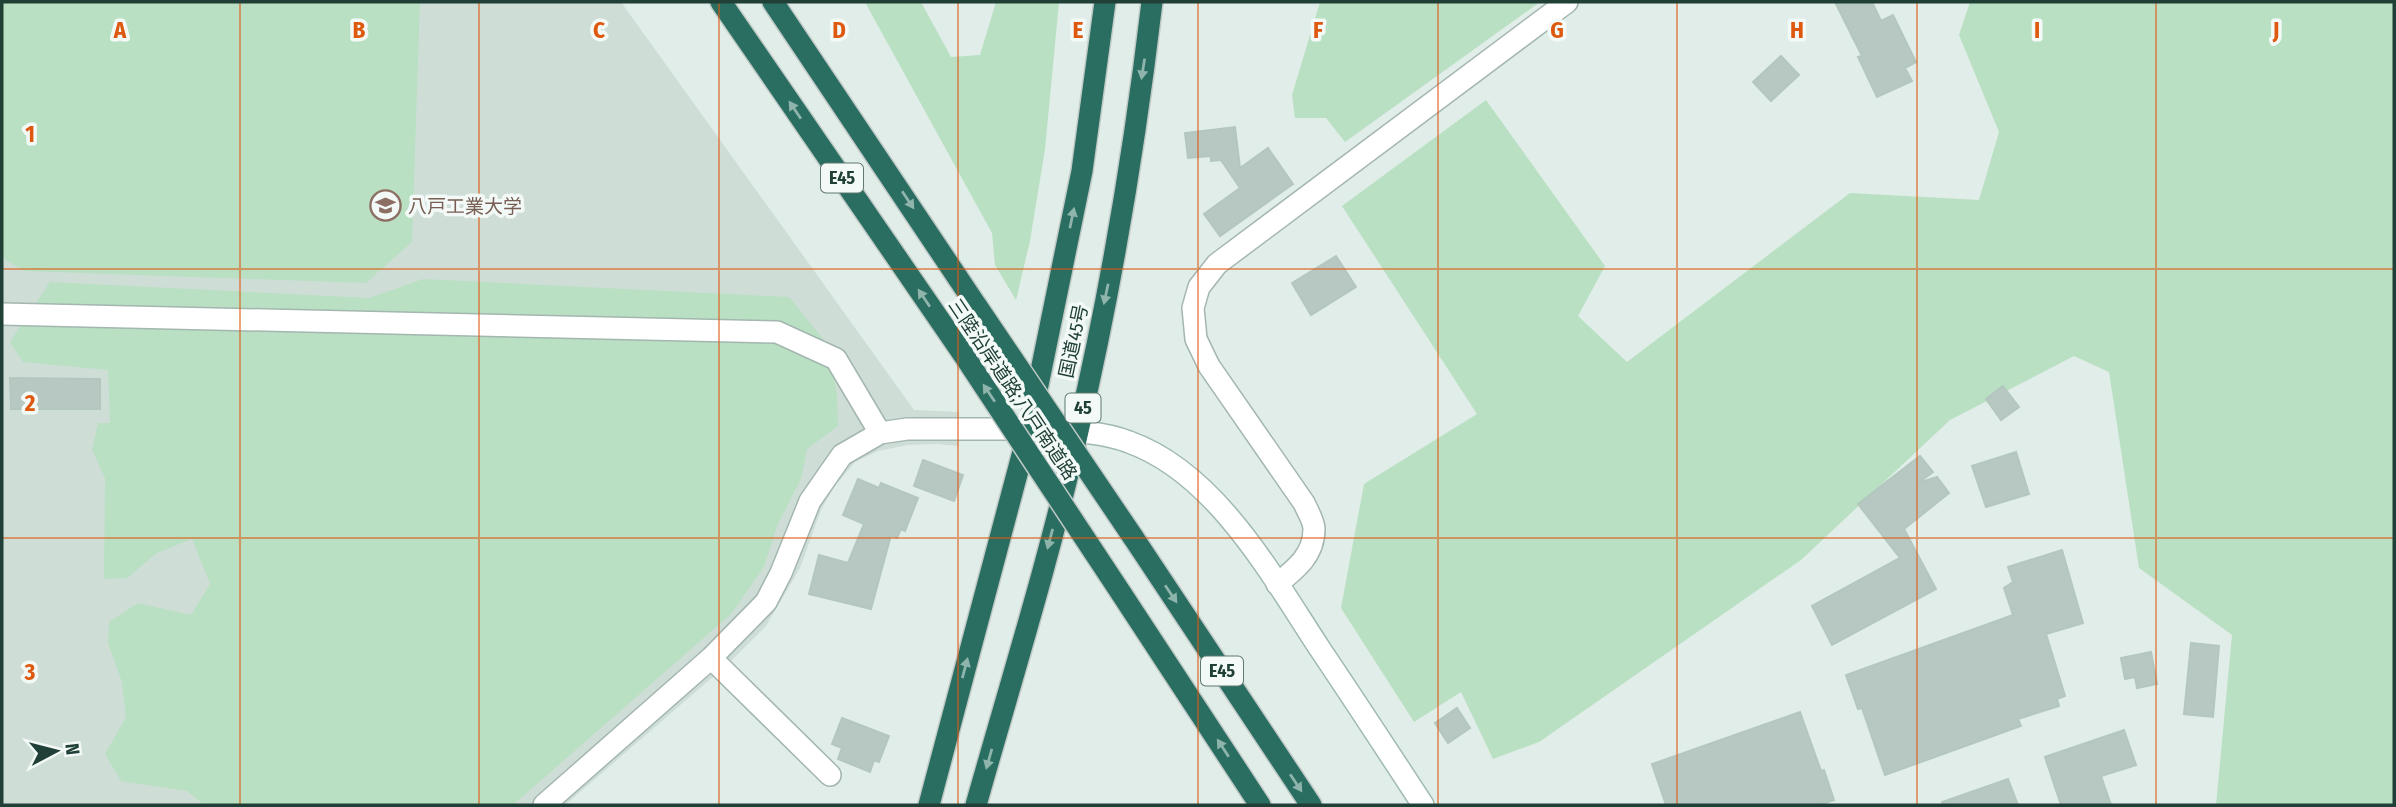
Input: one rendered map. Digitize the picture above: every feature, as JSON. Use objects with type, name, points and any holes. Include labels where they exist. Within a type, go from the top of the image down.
[{"type":"highway","name":"三陸沿岸道路;八戸南道路","points":[[721,2],[963,354],[1260,805]]},
{"type":"highway","name":"三陸沿岸道路;八戸南道路","points":[[773,2],[1311,805]]},
{"type":"highway","points":[[789,2],[890,173]]},
{"type":"highway","name":"国道45号","points":[[929,805],[1029,429],[1082,171],[1105,2]]},
{"type":"highway","name":"国道45号","points":[[975,805],[1023,640],[1078,432],[1115,254],[1152,2]]},
{"type":"street","points":[[1277,584],[1309,553],[1314,527],[1304,503],[1209,366],[1196,339],[1193,308],[1199,287],[1217,264],[1567,2]]},
{"type":"street","points":[[2,314],[777,332],[836,359],[880,433]]},
{"type":"street","points":[[544,805],[711,658],[766,602],[781,573],[810,501],[842,455],[880,433],[907,429],[1029,429],[1078,432],[1128,441],[1150,451],[1199,484],[1230,517],[1277,584],[1423,805]]},
{"type":"street","points":[[711,658],[830,775]]},
{"type":"shaded area","name":"八戸工業大学","points":[[2,2],[621,2],[914,410],[959,412],[959,446],[908,445],[878,451],[855,462],[834,487],[821,510],[800,568],[766,626],[730,662],[565,805],[2,805]]},
{"type":"green space","points":[[2,2],[420,2],[412,242],[366,283],[24,271],[4,259],[2,253]]},
{"type":"green space","points":[[921,2],[951,57],[980,55],[996,2],[1059,2],[1045,149],[1030,241],[1016,300],[995,265],[992,233],[866,4]]},
{"type":"green space","points":[[1320,2],[1540,2],[1345,142],[1326,118],[1295,118],[1292,95]]},
{"type":"green space","points":[[1970,2],[2394,2],[2394,805],[2216,805],[2232,635],[2139,568],[2109,372],[2074,356],[1950,420],[1801,560],[1539,742],[1493,759],[1461,692],[1414,722],[1341,608],[1364,484],[1477,414],[1342,206],[1486,100],[1605,266],[1578,316],[1627,362],[1850,193],[1979,200],[1999,132],[1959,35]]},
{"type":"green space","points":[[423,279],[789,297],[828,345],[837,396],[838,426],[807,449],[801,479],[777,526],[764,567],[731,614],[513,805],[204,805],[187,791],[121,781],[105,754],[126,717],[122,682],[108,643],[109,622],[138,603],[191,615],[210,584],[192,539],[157,553],[127,578],[104,579],[105,478],[92,450],[98,423],[110,423],[108,370],[23,362],[10,342],[50,282],[369,298]]},
{"type":"building","points":[[1835,2],[1872,2],[1881,21],[1893,15],[1916,62],[1905,68],[1912,81],[1877,97],[1858,57],[1862,56]]},
{"type":"building","points":[[1781,56],[1799,75],[1771,101],[1753,82]]},
{"type":"building","points":[[1235,127],[1240,168],[1268,148],[1293,184],[1220,236],[1204,214],[1240,188],[1221,160],[1211,161],[1211,156],[1188,158],[1185,133]]},
{"type":"building","points":[[1336,256],[1356,287],[1311,315],[1292,283]]},
{"type":"building","points":[[10,378],[100,379],[100,409],[11,409]]},
{"type":"building","points":[[2003,386],[2019,407],[2001,420],[1986,399]]},
{"type":"building","points":[[2016,452],[2029,494],[1986,507],[1972,466]]},
{"type":"building","points":[[1920,456],[1933,472],[1918,483],[1937,477],[1949,493],[1904,529],[1936,589],[1832,645],[1812,606],[1900,558],[1858,504]]},
{"type":"building","points":[[923,460],[963,475],[954,501],[914,486]]},
{"type":"building","points":[[858,479],[879,488],[881,483],[918,498],[905,531],[901,529],[897,538],[891,535],[871,609],[809,594],[819,555],[848,563],[864,524],[843,515]]},
{"type":"building","points":[[2062,550],[2083,623],[2046,634],[2065,696],[2057,699],[2059,706],[2018,719],[2021,726],[1885,775],[1862,708],[1858,709],[1846,675],[2013,615],[2004,588],[2013,582],[2008,567]]},
{"type":"building","points":[[2191,643],[2219,646],[2213,717],[2184,714]]},
{"type":"building","points":[[2151,652],[2157,684],[2137,688],[2135,677],[2125,679],[2121,658]]},
{"type":"building","points":[[1457,708],[1470,728],[1448,743],[1435,723]]},
{"type":"building","points":[[1800,712],[1834,800],[1818,805],[1666,805],[1652,764]]},
{"type":"building","points":[[842,718],[889,736],[879,762],[874,760],[870,772],[838,759],[842,748],[832,744]]},
{"type":"building","points":[[2124,730],[2136,765],[2101,776],[2111,805],[2061,805],[2045,757]]},
{"type":"building","points":[[2008,779],[2018,805],[1943,805],[1942,802]]},
{"type":"place","name":"八戸工業大学","points":[[385,206]]}]
